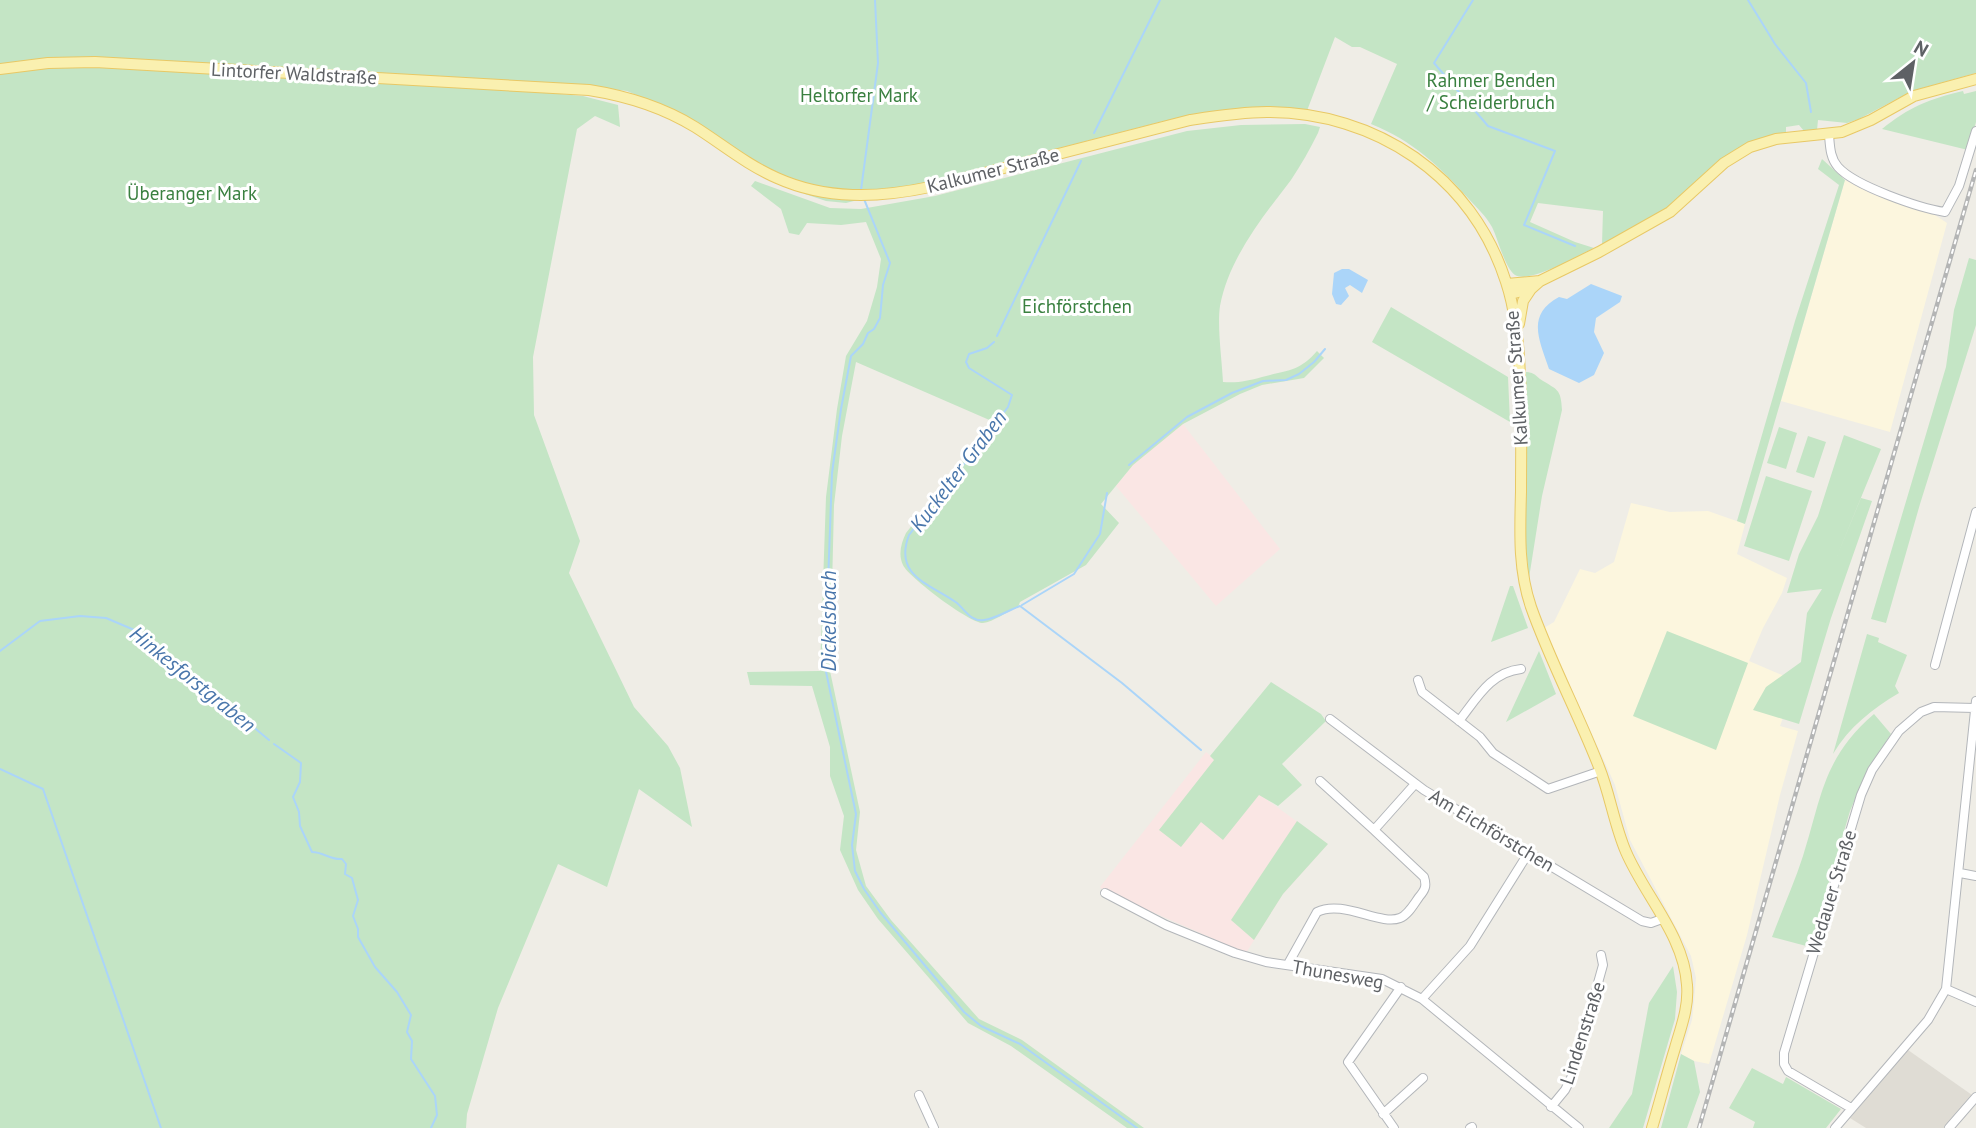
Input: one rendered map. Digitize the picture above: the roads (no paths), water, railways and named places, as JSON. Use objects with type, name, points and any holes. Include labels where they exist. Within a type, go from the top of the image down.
[{"type":"main road","name":"Lintorfer Waldstraße","points":[[0,69],[48,63],[95,62],[589,90]]},
{"type":"main road","points":[[1509,289],[1540,281],[1670,212],[1724,163],[1750,147],[1776,139],[1829,135],[1860,126],[1898,104],[1926,92],[1976,79]]},
{"type":"main road","name":"Kalkumer Straße","points":[[589,90],[634,99],[671,113],[776,178],[822,192],[863,196],[930,187],[1190,120],[1231,113],[1269,112],[1328,118],[1378,135],[1419,160],[1458,196],[1480,223],[1491,242],[1509,289],[1517,334],[1522,434],[1520,550],[1530,605],[1601,771],[1625,849],[1683,958],[1688,987],[1687,1000],[1652,1128]]},
{"type":"main road","points":[[1517,334],[1521,307],[1531,289],[1540,281]]},
{"type":"main road","points":[[1509,289],[1531,289]]},
{"type":"street","points":[[1829,135],[1836,165],[1854,179],[1892,197],[1941,212],[1947,211],[1959,186],[1976,131]]},
{"type":"street","points":[[1935,665],[1972,541],[1976,512]]},
{"type":"street","points":[[1460,721],[1491,681],[1510,670],[1521,669]]},
{"type":"street","points":[[1418,680],[1422,692],[1479,737],[1493,753],[1548,789],[1601,771]]},
{"type":"street","points":[[1835,1128],[1928,1020],[1946,989],[1974,757],[1976,701]]},
{"type":"street","name":"Wedauer Straße","points":[[1850,1108],[1788,1071],[1784,1064],[1784,1053],[1853,820],[1872,771],[1899,731],[1934,707],[1975,708]]},
{"type":"street","name":"Am Eichförstchen","points":[[1330,719],[1415,784],[1642,921],[1651,923],[1662,919]]},
{"type":"street","points":[[1288,964],[1317,912],[1335,908],[1401,918],[1425,889],[1424,877],[1320,781]]},
{"type":"street","points":[[1374,830],[1415,784]]},
{"type":"street","points":[[1422,999],[1470,946],[1528,852]]},
{"type":"street","points":[[1959,873],[1976,876]]},
{"type":"street","name":"Thunesweg","points":[[1105,893],[1167,925],[1236,953],[1266,962],[1382,979],[1401,987],[1422,999],[1579,1128]]},
{"type":"street","name":"Lindenstraße","points":[[1551,1107],[1572,1076],[1603,965],[1601,955]]},
{"type":"street","points":[[1394,1128],[1349,1062],[1401,987]]},
{"type":"street","points":[[1946,989],[1976,1002]]},
{"type":"street","points":[[1383,1114],[1423,1078]]},
{"type":"street","points":[[919,1095],[934,1128]]},
{"type":"street","points":[[1949,1128],[1976,1097]]},
{"type":"street","points":[[1559,1128],[1565,1118]]},
{"type":"water","points":[[1349,269],[1368,280],[1362,293],[1350,285],[1345,288],[1349,296],[1341,305],[1336,304],[1332,294],[1334,273]]},
{"type":"water","points":[[1591,284],[1622,296],[1620,302],[1596,318],[1594,332],[1604,353],[1594,375],[1579,383],[1549,369],[1538,328],[1542,312],[1549,304],[1559,297],[1567,299]]},
{"type":"waterway","name":"Dickelsbach","points":[[861,190],[878,63],[875,0]]},
{"type":"waterway","name":"Kuckelter Graben","points":[[1094,133],[1160,0]]},
{"type":"waterway","points":[[1473,0],[1434,63],[1488,126],[1555,151],[1524,225],[1575,246]]},
{"type":"waterway","points":[[1748,0],[1775,44],[1806,83],[1811,112]]},
{"type":"waterway","name":"Kuckelter Graben","points":[[997,336],[1081,161]]},
{"type":"waterway","name":"Dickelsbach","points":[[864,199],[890,263],[883,285],[880,318],[863,344],[851,356],[841,409],[832,473],[825,667],[856,814],[852,845],[855,871],[880,912],[964,1012],[981,1026],[1020,1044],[1137,1128]]},
{"type":"waterway","name":"Kuckelter Graben","points":[[994,342],[987,348],[969,354],[966,362],[969,368],[1012,395],[1008,407],[909,535],[905,549],[910,570],[917,578],[957,603],[975,619],[988,619],[1020,606],[1122,683],[1201,750]]},
{"type":"waterway","points":[[1129,465],[1187,417],[1232,393],[1263,381],[1286,380],[1299,374],[1325,349]]},
{"type":"waterway","points":[[1022,605],[1074,574],[1100,534],[1107,493]]},
{"type":"waterway","name":"Hinkesforstgraben","points":[[0,651],[40,621],[80,616],[106,618],[139,632],[269,740]]},
{"type":"waterway","name":"Hinkesforstgraben","points":[[274,744],[301,763],[300,782],[293,797],[299,812],[300,826],[312,852],[342,859],[346,864],[345,874],[352,878],[358,900],[353,916],[358,937],[375,967],[397,992],[411,1015],[407,1032],[412,1041],[411,1059],[435,1096],[437,1115],[431,1128]]},
{"type":"waterway","points":[[0,769],[43,789],[161,1128]]},
{"type":"railway","points":[[1699,1128],[1976,170]]},
{"type":"park label","name":"Rahmer Benden / Scheiderbruch","points":[[1491,91]]},
{"type":"park label","name":"Heltorfer Mark","points":[[859,95]]},
{"type":"park label","name":"Überanger Mark","points":[[192,193]]},
{"type":"park label","name":"Eichförstchen","points":[[1077,306]]}]
